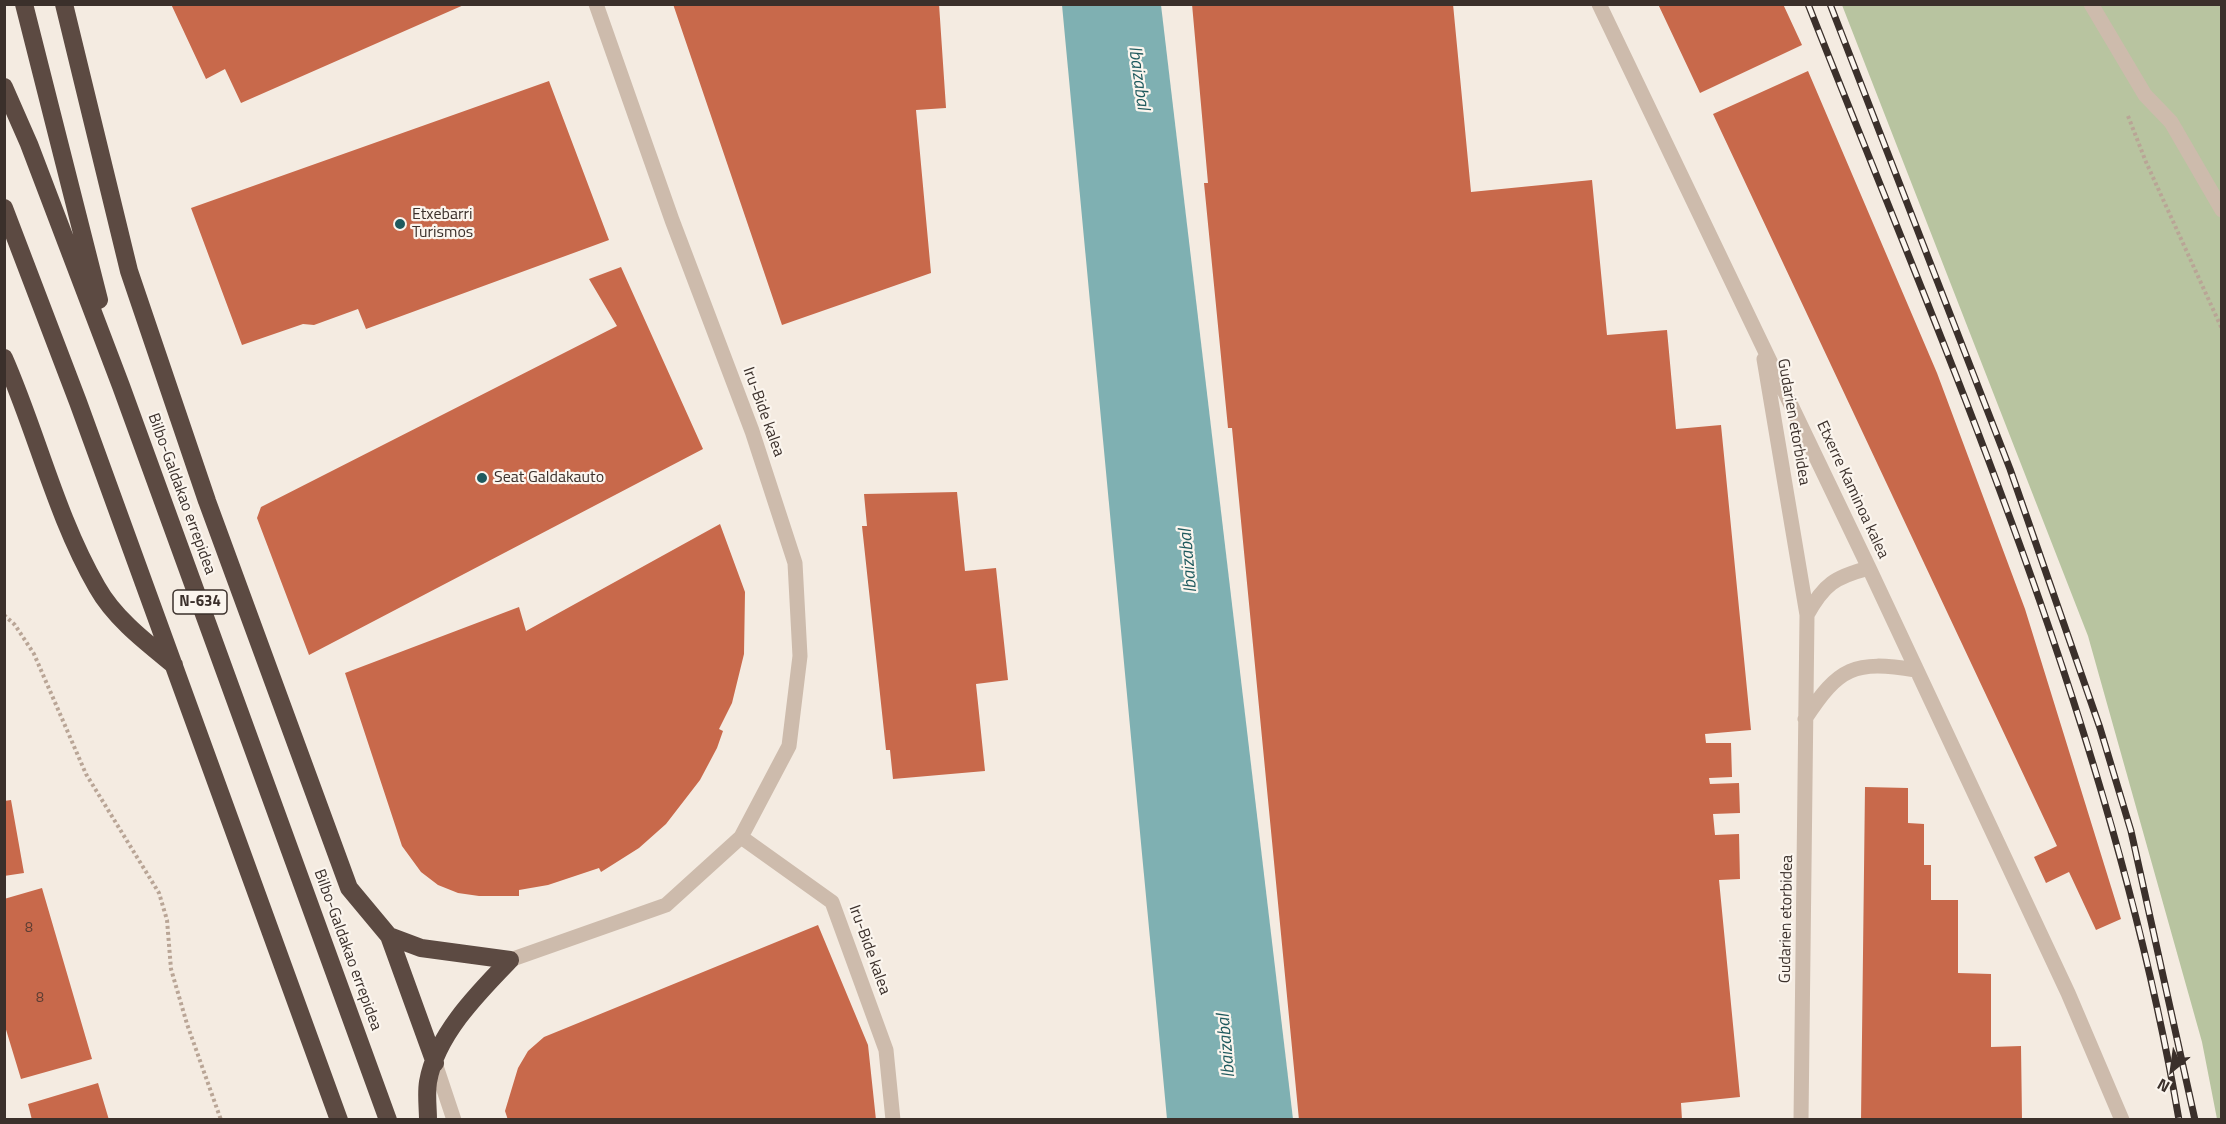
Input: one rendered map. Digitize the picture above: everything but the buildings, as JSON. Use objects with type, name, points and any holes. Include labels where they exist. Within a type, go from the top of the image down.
[{"type":"highway","points":[[24,4],[121,386]]},
{"type":"highway","points":[[64,4],[129,271],[207,501],[349,888],[389,936],[435,1063]]},
{"type":"highway","name":"Bilbo-Galdakao errepidea","points":[[4,87],[29,144],[121,386],[388,1119]]},
{"type":"highway","name":"N-634","points":[[4,208],[175,666],[339,1119]]},
{"type":"highway","points":[[4,358],[65,519],[98,588],[140,637],[175,666]]},
{"type":"highway","points":[[389,936],[421,948],[510,960]]},
{"type":"highway","points":[[428,1119],[428,1082],[449,1033],[469,1002],[510,960]]},
{"type":"street","name":"Iru-Bide kalea","points":[[510,960],[666,905],[741,837],[789,746],[800,656],[795,563],[752,431],[668,209],[596,4]]},
{"type":"street","name":"Etxerre Kaminoa kalea","points":[[1599,4],[1869,568],[2068,993],[2122,1119]]},
{"type":"street","points":[[2091,4],[2145,95],[2171,122],[2222,210]]},
{"type":"street","name":"Gudarien etorbidea","points":[[1761,341],[1807,615],[1801,1119]]},
{"type":"street","points":[[1807,615],[1820,592],[1841,575],[1869,568]]},
{"type":"street","points":[[1805,719],[1839,675],[1868,665],[1916,670]]},
{"type":"street","name":"Iru-Bide kalea","points":[[741,837],[832,902],[886,1050],[893,1119]]},
{"type":"street","points":[[435,1063],[454,1119]]},
{"type":"path","points":[[2125,107],[2146,162],[2222,329]]},
{"type":"path","points":[[4,615],[15,625],[34,654],[86,774],[159,893],[166,920],[171,969],[187,1024],[221,1119]]},
{"type":"green space","points":[[1842,5],[2221,5],[2221,1119],[2217,1119],[2202,1042],[2088,636]]},
{"type":"water","name":"Ibaizabal","points":[[1062,5],[1161,5],[1293,1119],[1167,1119]]},
{"type":"railway","points":[[1808,4],[1971,415],[2023,553],[2071,692],[2113,833],[2150,975],[2179,1120]]},
{"type":"railway","points":[[1830,4],[2010,469],[2100,728],[2131,831],[2195,1120]]},
{"type":"place","name":"Etxebarri Turismos","points":[[400,224]]},
{"type":"place","name":"Seat Galdakauto","points":[[482,478]]}]
